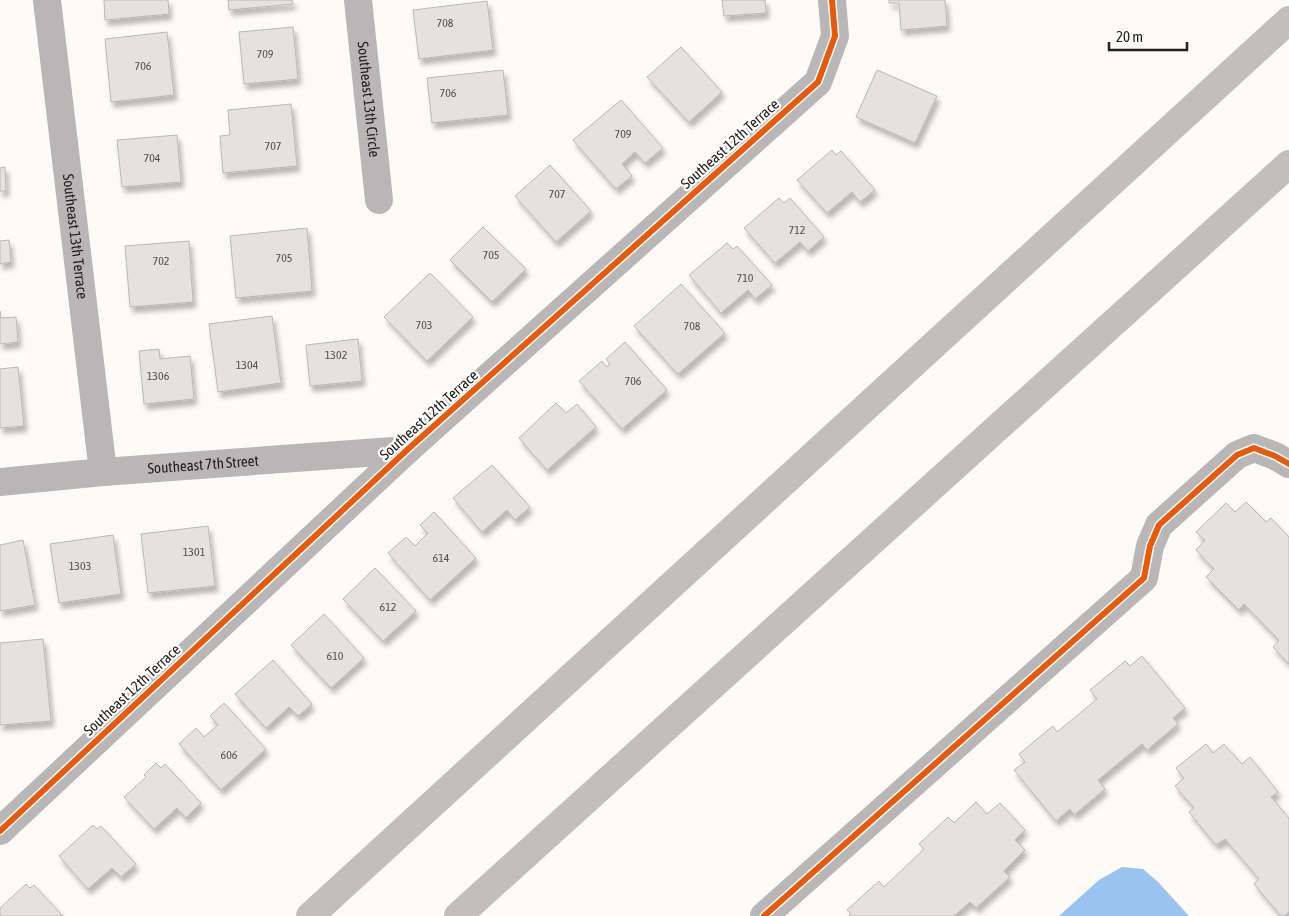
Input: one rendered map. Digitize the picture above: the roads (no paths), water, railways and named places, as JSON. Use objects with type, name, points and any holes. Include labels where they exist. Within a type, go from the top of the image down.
[{"type":"highway","points":[[310,916],[1289,20]]},
{"type":"highway","points":[[458,916],[1289,164]]},
{"type":"street","name":"Southeast 13th Terrace","points":[[47,0],[103,472]]},
{"type":"street","name":"Southeast 13th Circle","points":[[358,0],[379,200]]},
{"type":"street","name":"Southeast 12th Terrace","points":[[6,817],[407,450],[818,82],[835,36],[832,0]]},
{"type":"street","points":[[764,916],[1144,578],[1150,546],[1159,524],[1237,455],[1254,448],[1289,464]]},
{"type":"street","name":"Southeast 7th Street","points":[[0,482],[103,472],[407,450]]},
{"type":"water","points":[[1122,867],[1143,869],[1158,882],[1189,916],[1059,916],[1099,880]]}]
